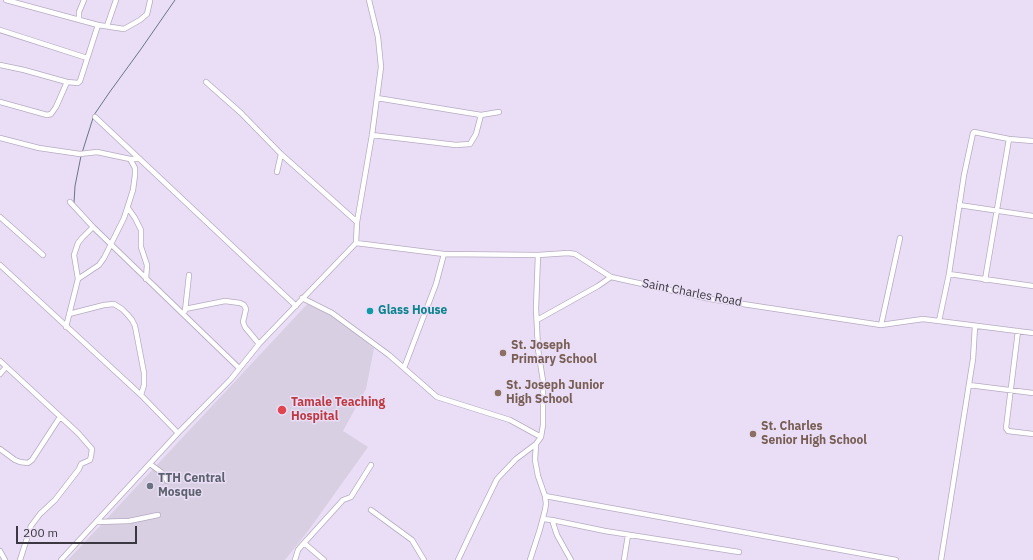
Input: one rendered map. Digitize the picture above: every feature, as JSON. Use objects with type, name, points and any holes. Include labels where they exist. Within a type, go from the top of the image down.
[{"type":"street","points":[[6,0],[98,25],[124,29],[140,20],[147,14],[149,0]]},
{"type":"street","points":[[79,20],[79,12],[84,0]]},
{"type":"street","points":[[107,26],[116,0]]},
{"type":"street","points":[[61,560],[239,368],[259,344],[356,243],[357,222],[372,135],[381,66],[378,37],[369,0]]},
{"type":"street","points":[[0,65],[67,82],[78,83],[80,81],[98,25]]},
{"type":"street","points":[[0,30],[87,58]]},
{"type":"street","points":[[0,102],[47,115],[51,114],[56,107],[67,82]]},
{"type":"street","points":[[206,82],[236,109],[281,154],[357,222]]},
{"type":"street","points":[[376,98],[481,115],[499,112]]},
{"type":"street","points":[[372,135],[456,145],[470,144],[476,134],[481,115]]},
{"type":"street","points":[[95,117],[296,306]]},
{"type":"street","points":[[939,321],[949,274],[966,160],[973,133],[1033,141]]},
{"type":"street","points":[[0,138],[39,148],[82,153],[97,152],[130,159],[140,159]]},
{"type":"street","points":[[985,280],[1009,139]]},
{"type":"street","points":[[277,172],[281,154]]},
{"type":"street","points":[[78,279],[99,265],[111,245],[124,218],[133,190],[135,175],[135,168],[130,159]]},
{"type":"street","points":[[70,202],[93,228],[239,368]]},
{"type":"street","points":[[959,205],[1033,216]]},
{"type":"street","points":[[128,208],[141,230],[140,247],[146,265],[146,278]]},
{"type":"street","points":[[0,217],[43,255]]},
{"type":"street","points":[[66,326],[78,279],[74,255],[78,243],[93,228]]},
{"type":"street","points":[[881,326],[900,238]]},
{"type":"street","name":"Saint Charles Road","points":[[356,243],[444,254],[568,253],[575,254],[611,277],[710,299],[881,326],[923,319],[1033,333]]},
{"type":"street","points":[[404,368],[436,284],[444,254]]},
{"type":"street","points":[[458,560],[497,480],[516,458],[536,444],[541,437],[543,381],[538,348],[536,292],[538,254]]},
{"type":"street","points":[[0,266],[141,395],[178,433]]},
{"type":"street","points":[[949,274],[1033,286]]},
{"type":"street","points":[[184,315],[189,275]]},
{"type":"street","points":[[537,320],[598,286],[611,277]]},
{"type":"street","points":[[302,298],[332,313],[389,355],[437,397],[510,420],[541,437]]},
{"type":"street","points":[[185,309],[225,301],[240,303],[244,305],[246,309],[243,322],[244,327],[259,344]]},
{"type":"street","points":[[69,314],[114,304],[128,314],[135,326],[144,373],[144,385],[141,395]]},
{"type":"street","points":[[941,560],[974,359],[975,326]]},
{"type":"street","points":[[1018,332],[1006,429],[1033,434]]},
{"type":"street","points":[[0,362],[60,417],[92,449],[92,456],[90,460],[81,464],[79,469],[31,526],[20,560]]},
{"type":"street","points":[[0,374],[6,367]]},
{"type":"street","points":[[969,385],[1033,393]]},
{"type":"street","points":[[0,449],[15,460],[28,463],[32,460],[60,417]]},
{"type":"street","points":[[530,560],[543,519],[546,496],[536,469],[536,444]]},
{"type":"street","points":[[150,464],[161,472],[167,480]]},
{"type":"street","points":[[295,560],[298,550],[304,543],[343,500],[351,497],[371,465]]},
{"type":"street","points":[[546,496],[896,560]]},
{"type":"street","points":[[372,510],[412,540],[424,560]]},
{"type":"street","points":[[96,522],[129,521],[158,515]]},
{"type":"street","points":[[543,519],[628,535],[739,552]]},
{"type":"street","points":[[552,520],[557,535],[571,560]]},
{"type":"street","points":[[624,560],[628,535]]},
{"type":"street","points":[[304,543],[324,560]]},
{"type":"street","points":[[0,551],[5,560]]},
{"type":"shaded area","name":"Tamale Teaching Hospital","points":[[312,299],[374,348],[366,389],[343,431],[368,447],[308,531],[285,560],[68,560]]},
{"type":"waterway","points":[[94,115],[175,0]]},
{"type":"waterway","points":[[82,153],[93,118]]},
{"type":"waterway","points":[[74,203],[75,186],[81,156]]},
{"type":"place","name":"Glass House","points":[[370,311]]},
{"type":"place","name":"St. Joseph Primary School","points":[[503,353]]},
{"type":"place","name":"St. Joseph Junior High School","points":[[498,393]]},
{"type":"place","name":"Tamale Teaching Hospital","points":[[282,410]]},
{"type":"place","name":"St. Charles Senior High School","points":[[753,434]]},
{"type":"place","name":"TTH Central Mosque","points":[[150,486]]}]
